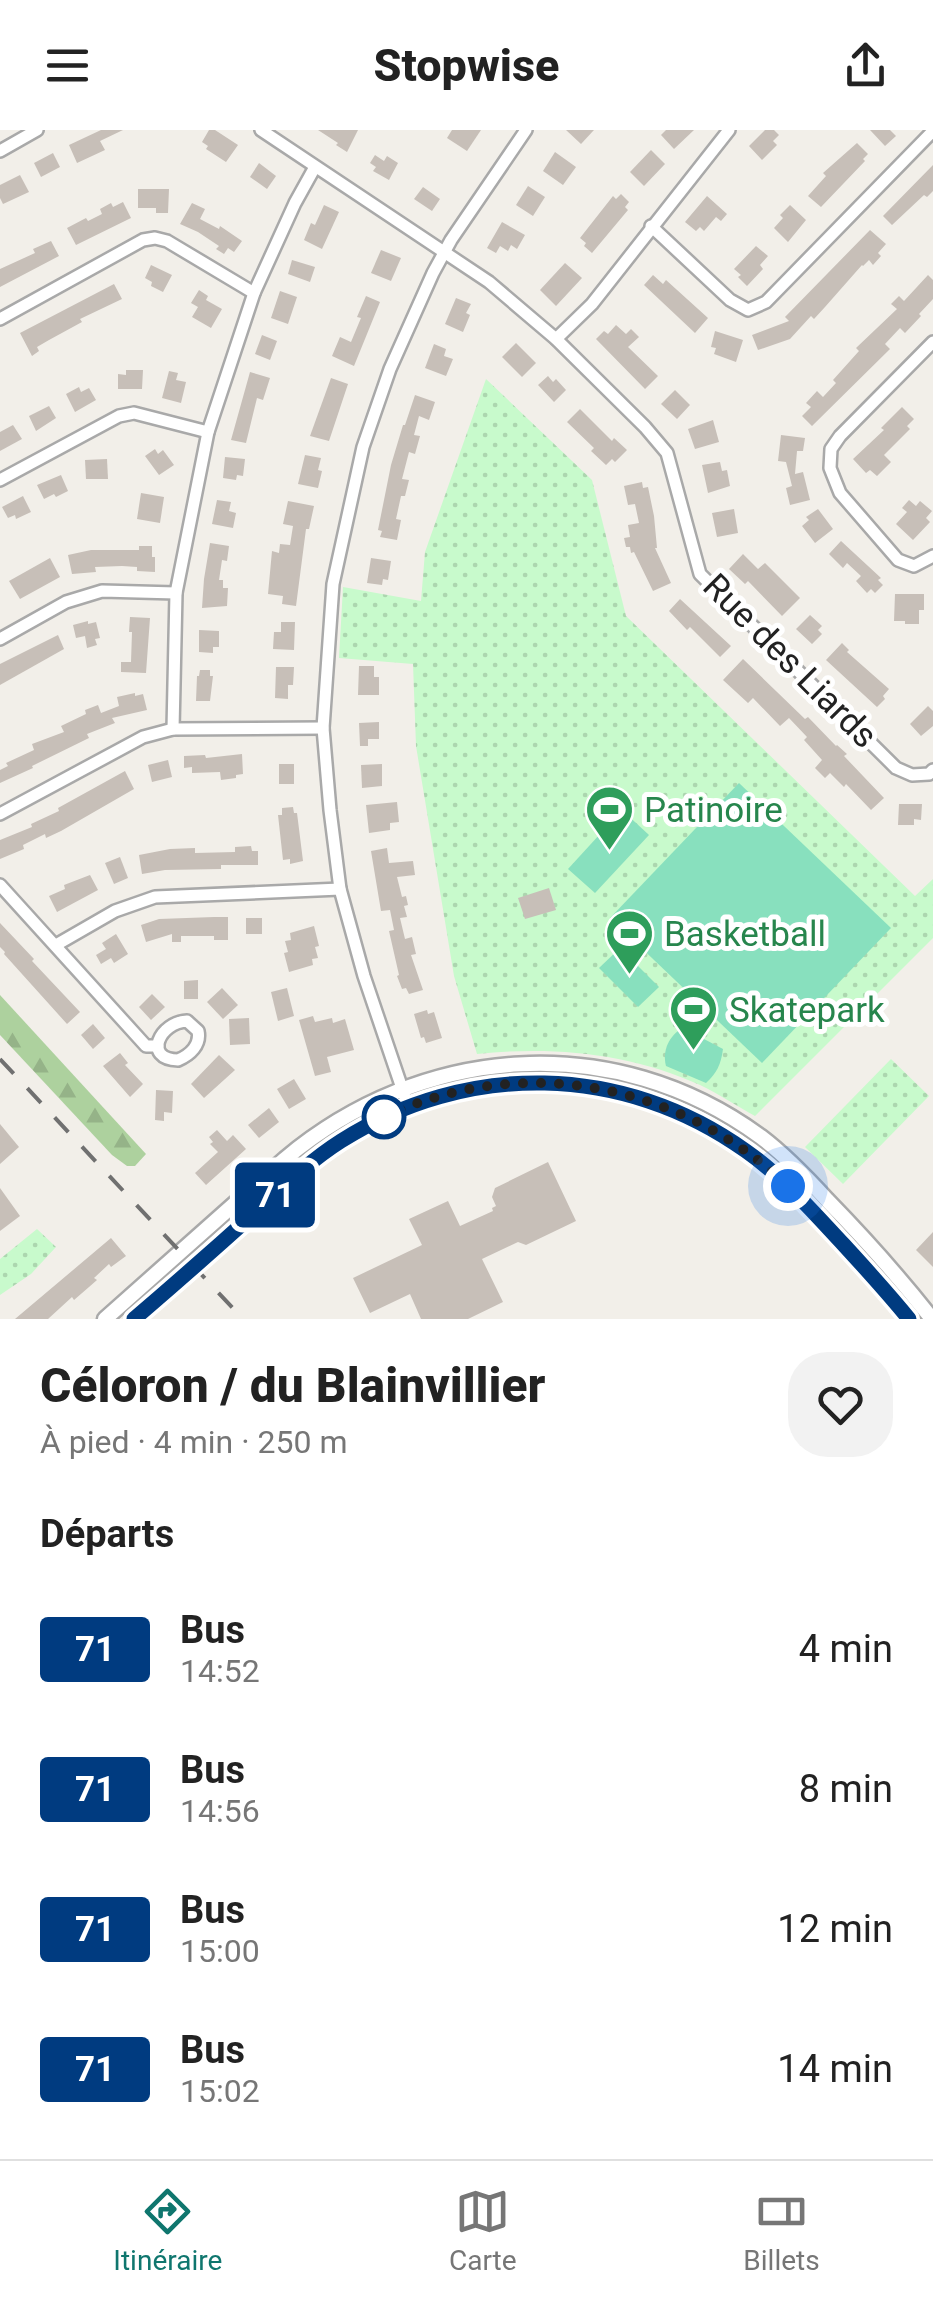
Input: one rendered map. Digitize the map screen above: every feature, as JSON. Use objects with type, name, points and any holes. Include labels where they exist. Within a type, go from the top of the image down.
[{"type":"street","points":[[0,151],[38,130]]},
{"type":"street","name":"Rue des Liards","points":[[261,130],[488,282],[556,340],[667,453],[700,574],[896,768],[912,775],[933,770]]},
{"type":"street","points":[[408,1106],[364,976],[340,889],[323,728],[333,584],[363,447],[390,369],[444,254],[525,130]]},
{"type":"street","points":[[556,340],[592,304],[729,130]]},
{"type":"street","points":[[652,226],[730,300],[748,310],[766,302],[933,131]]},
{"type":"street","points":[[173,729],[176,593],[208,432],[254,293],[314,166]]},
{"type":"street","points":[[0,319],[143,240],[155,238],[167,241],[254,293]]},
{"type":"street","points":[[933,342],[840,436],[831,449],[830,468],[840,493],[898,560],[914,566],[933,556]]},
{"type":"street","points":[[0,480],[120,416],[134,413],[208,432]]},
{"type":"street","points":[[0,639],[66,602],[102,590],[176,593]]},
{"type":"street","points":[[0,814],[143,737],[173,729],[323,728]]},
{"type":"street","points":[[0,886],[146,1046],[158,1046]]},
{"type":"street","points":[[56,946],[115,911],[155,897],[340,889]]},
{"type":"street","points":[[105,1319],[304,1144],[344,1117],[438,1076],[539,1064],[636,1076],[676,1090],[734,1120],[788,1160],[876,1251],[932,1319]]},
{"type":"street","points":[[134,1319],[313,1162],[362,1128],[429,1099],[475,1088],[535,1082],[622,1092],[667,1107],[720,1133],[777,1176],[908,1319]]},
{"type":"green space","points":[[486,379],[592,480],[626,616],[915,896],[933,879],[933,938],[755,1116],[700,1085],[619,1059],[534,1051],[477,1054],[454,976],[416,746],[413,664],[339,658],[343,587],[421,601],[425,552]]},
{"type":"green space","points":[[739,783],[891,928],[762,1063],[610,918]]},
{"type":"green space","name":"Patinoire","points":[[622,810],[649,835],[595,893],[568,869]]},
{"type":"green space","name":"Basketball","points":[[620,948],[659,987],[638,1007],[599,968]]},
{"type":"green space","points":[[0,995],[146,1154],[135,1166],[127,1166],[112,1155],[0,1035]]},
{"type":"green space","name":"Skatepark","points":[[683,1028],[723,1049],[718,1068],[706,1083],[666,1066],[668,1044]]},
{"type":"green space","points":[[891,1059],[929,1096],[843,1184],[805,1147]]},
{"type":"green space","points":[[37,1229],[56,1247],[31,1274],[0,1295],[0,1259]]},
{"type":"building","points":[[101,130],[123,130],[100,141],[105,150],[77,163],[69,145]]},
{"type":"building","points":[[209,130],[238,145],[226,162],[202,142]]},
{"type":"building","points":[[318,130],[358,130],[347,152]]},
{"type":"building","points":[[452,130],[481,130],[467,151],[447,138]]},
{"type":"building","points":[[566,130],[594,130],[581,144]]},
{"type":"building","points":[[666,130],[694,130],[674,149],[661,135]]},
{"type":"building","points":[[765,130],[774,130],[779,135],[773,141],[777,145],[762,160],[749,146]]},
{"type":"building","points":[[870,130],[890,130],[896,136],[885,146]]},
{"type":"building","points":[[857,143],[868,154],[865,161],[821,207],[808,196],[826,176],[823,173]]},
{"type":"building","points":[[651,150],[665,164],[644,186],[630,172]]},
{"type":"building","points":[[555,152],[576,167],[563,185],[543,171]]},
{"type":"building","points":[[53,153],[60,167],[41,177],[34,163]]},
{"type":"building","points":[[375,155],[398,163],[389,180],[373,171],[376,167],[370,163]]},
{"type":"building","points":[[259,163],[276,176],[267,189],[250,177]]},
{"type":"building","points":[[933,165],[933,191],[892,225],[883,216]]},
{"type":"building","points":[[20,175],[29,192],[3,204],[0,185]]},
{"type":"building","points":[[528,186],[545,197],[533,216],[516,205]]},
{"type":"building","points":[[423,187],[440,199],[432,211],[414,199]]},
{"type":"building","points":[[138,189],[169,189],[168,213],[138,208]]},
{"type":"building","points":[[621,194],[629,202],[625,207],[628,210],[592,253],[580,238],[613,196],[616,199]]},
{"type":"building","points":[[707,196],[727,214],[721,221],[716,217],[704,231],[700,227],[696,231],[685,222]]},
{"type":"building","points":[[123,202],[131,218],[76,245],[67,228],[102,214],[100,209],[111,203],[113,207]]},
{"type":"building","points":[[192,203],[205,209],[200,219],[219,229],[220,226],[242,241],[234,252],[228,248],[224,254],[216,249],[219,246],[180,224]]},
{"type":"building","points":[[324,205],[339,212],[322,249],[304,240]]},
{"type":"building","points":[[790,205],[806,220],[788,242],[774,228]]},
{"type":"building","points":[[502,222],[525,235],[517,249],[511,245],[508,251],[500,246],[496,253],[487,248]]},
{"type":"building","points":[[870,230],[886,244],[873,265],[869,260],[862,265],[814,319],[811,316],[790,339],[758,350],[752,335],[789,321],[785,317]]},
{"type":"building","points":[[51,241],[59,256],[0,287],[0,269]]},
{"type":"building","points":[[756,246],[768,256],[760,265],[763,269],[747,286],[734,269]]},
{"type":"building","points":[[381,250],[401,258],[391,281],[371,273]]},
{"type":"building","points":[[292,260],[315,267],[310,282],[288,274]]},
{"type":"building","points":[[565,263],[582,278],[556,306],[540,290]]},
{"type":"building","points":[[151,265],[172,275],[163,292],[145,278]]},
{"type":"building","points":[[653,275],[663,284],[666,280],[708,318],[695,333],[644,285]]},
{"type":"building","points":[[928,275],[933,280],[933,299],[921,316],[905,333],[900,328],[885,344],[890,349],[812,426],[802,416],[811,407],[806,403],[817,391],[823,397],[859,351],[856,348],[897,309],[891,304],[899,296],[904,301]]},
{"type":"building","points":[[114,284],[122,299],[80,319],[82,322],[37,347],[39,351],[32,356],[20,333]]},
{"type":"building","points":[[199,290],[208,296],[206,300],[222,309],[211,328],[192,317],[198,307],[191,303]]},
{"type":"building","points":[[280,291],[297,297],[288,324],[271,318]]},
{"type":"building","points":[[366,296],[380,302],[354,366],[332,356],[340,337],[351,342]]},
{"type":"building","points":[[456,298],[471,304],[463,332],[445,324]]},
{"type":"building","points":[[616,325],[626,334],[631,329],[639,337],[628,347],[658,376],[645,389],[596,339]]},
{"type":"building","points":[[715,331],[743,340],[736,362],[714,354],[716,348],[711,347]]},
{"type":"building","points":[[262,335],[277,341],[270,360],[255,354]]},
{"type":"building","points":[[516,343],[536,363],[522,377],[502,357]]},
{"type":"building","points":[[434,344],[446,349],[444,356],[453,359],[446,376],[425,368]]},
{"type":"building","points":[[126,370],[143,370],[142,389],[118,389],[118,374],[126,375]]},
{"type":"building","points":[[169,371],[178,373],[176,380],[186,382],[181,403],[162,398]]},
{"type":"building","points":[[250,372],[270,378],[263,400],[257,398],[246,443],[231,440]]},
{"type":"building","points":[[548,376],[566,390],[554,402],[538,385]]},
{"type":"building","points":[[331,378],[348,384],[329,441],[310,436]]},
{"type":"building","points":[[79,387],[81,392],[89,388],[96,400],[75,412],[66,394]]},
{"type":"building","points":[[675,390],[690,405],[677,419],[661,404]]},
{"type":"building","points":[[415,395],[435,402],[429,420],[419,416],[414,435],[420,436],[415,454],[409,452],[402,479],[409,480],[396,519],[401,520],[397,540],[380,537],[382,531],[378,530],[391,465]]},
{"type":"building","points":[[49,406],[56,418],[36,431],[29,416]]},
{"type":"building","points":[[902,407],[914,419],[907,426],[910,429],[884,455],[891,462],[877,476],[870,470],[866,473],[853,459]]},
{"type":"building","points":[[580,409],[612,441],[614,438],[627,450],[615,462],[612,459],[606,465],[567,422]]},
{"type":"building","points":[[713,420],[719,442],[695,449],[688,429]]},
{"type":"building","points":[[13,425],[22,439],[0,451],[0,432]]},
{"type":"building","points":[[781,435],[805,438],[803,451],[797,451],[795,474],[803,472],[810,500],[790,505],[786,488],[792,486],[786,462],[778,461]]},
{"type":"building","points":[[155,449],[158,454],[163,450],[174,465],[159,475],[145,456]]},
{"type":"building","points":[[305,455],[321,458],[318,488],[298,484]]},
{"type":"building","points":[[225,457],[245,459],[243,476],[237,475],[236,480],[223,478]]},
{"type":"building","points":[[107,459],[108,479],[86,479],[85,460]]},
{"type":"building","points":[[720,462],[722,471],[727,470],[730,486],[708,493],[702,465]]},
{"type":"building","points":[[61,475],[68,491],[44,499],[37,485]]},
{"type":"building","points":[[642,482],[643,488],[648,487],[654,516],[655,548],[671,583],[653,591],[624,538],[630,537],[628,525],[639,523],[635,504],[628,505],[624,486]]},
{"type":"building","points":[[141,493],[164,497],[160,523],[137,519]]},
{"type":"building","points":[[23,496],[31,512],[8,518],[2,507]]},
{"type":"building","points":[[217,500],[231,502],[229,511],[236,513],[233,528],[212,524]]},
{"type":"building","points":[[909,500],[916,506],[920,501],[932,511],[926,518],[930,522],[913,540],[896,524],[907,512],[902,508]]},
{"type":"building","points":[[288,501],[314,506],[306,529],[296,606],[282,604],[283,596],[268,594],[272,551],[279,553],[280,544],[290,545],[293,526],[283,524]]},
{"type":"building","points":[[734,509],[738,533],[717,537],[712,513]]},
{"type":"building","points":[[818,509],[833,529],[815,543],[802,526],[809,520],[806,517]]},
{"type":"building","points":[[841,541],[881,578],[878,580],[883,585],[875,593],[871,589],[867,593],[856,581],[861,576],[847,563],[843,568],[829,554]]},
{"type":"building","points":[[210,543],[229,546],[219,580],[223,580],[223,588],[228,588],[227,606],[202,608],[204,579]]},
{"type":"building","points":[[139,546],[152,546],[155,572],[122,566],[95,567],[96,572],[72,574],[68,555],[91,550],[139,550]]},
{"type":"building","points":[[743,554],[758,569],[765,563],[800,598],[782,616],[748,581],[745,584],[729,569]]},
{"type":"building","points":[[50,558],[60,577],[20,599],[9,581]]},
{"type":"building","points":[[371,558],[391,561],[388,580],[383,579],[382,585],[367,583]]},
{"type":"building","points":[[895,594],[924,594],[919,624],[894,621]]},
{"type":"building","points":[[680,599],[731,646],[720,657],[669,611]]},
{"type":"building","points":[[810,615],[822,626],[818,630],[822,634],[812,644],[796,629]]},
{"type":"building","points":[[130,617],[150,618],[146,673],[121,672],[121,662],[131,662]]},
{"type":"building","points":[[96,622],[100,638],[95,639],[97,645],[87,648],[85,636],[76,638],[73,625]]},
{"type":"building","points":[[281,622],[295,622],[294,650],[273,649],[274,632],[281,632]]},
{"type":"building","points":[[199,630],[219,631],[219,647],[213,647],[213,653],[199,652]]},
{"type":"building","points":[[58,635],[64,649],[0,685],[0,664]]},
{"type":"building","points":[[842,643],[889,689],[877,707],[826,660]]},
{"type":"building","points":[[743,659],[847,754],[844,756],[884,798],[871,810],[846,784],[844,787],[830,773],[825,778],[815,768],[822,760],[789,718],[780,726],[753,698],[748,703],[723,680]]},
{"type":"building","points":[[359,666],[374,666],[374,677],[379,677],[379,695],[358,695]]},
{"type":"building","points":[[276,667],[294,667],[288,699],[275,698]]},
{"type":"building","points":[[200,670],[210,670],[213,676],[210,701],[196,701]]},
{"type":"building","points":[[143,694],[147,710],[112,718],[115,723],[87,734],[89,738],[0,783],[0,770],[34,750],[32,744],[64,732],[61,726],[86,714],[85,710],[98,705],[101,713],[119,706],[117,697]]},
{"type":"building","points":[[928,706],[933,711],[933,726],[921,736],[910,724]]},
{"type":"building","points":[[379,722],[379,739],[368,739],[368,746],[360,746],[359,723]]},
{"type":"building","points":[[242,754],[243,774],[236,778],[221,780],[220,772],[192,773],[192,767],[184,768],[184,756]]},
{"type":"building","points":[[168,760],[172,777],[152,782],[148,765]]},
{"type":"building","points":[[279,764],[294,764],[294,784],[279,784]]},
{"type":"building","points":[[382,764],[382,786],[362,788],[361,765]]},
{"type":"building","points":[[125,771],[134,789],[61,831],[46,838],[45,834],[0,859],[0,840],[32,827],[31,824]]},
{"type":"building","points":[[397,802],[399,822],[390,823],[390,830],[369,833],[366,805]]},
{"type":"building","points":[[899,804],[922,804],[921,820],[914,819],[914,825],[898,825]]},
{"type":"building","points":[[293,807],[303,861],[290,864],[290,859],[283,860],[278,815],[282,815],[282,808]]},
{"type":"building","points":[[251,846],[252,851],[258,851],[258,865],[142,874],[139,855],[195,848],[195,853],[235,852],[235,847]]},
{"type":"building","points":[[387,848],[389,863],[413,861],[415,875],[397,877],[408,905],[404,906],[407,917],[400,918],[405,939],[412,937],[416,954],[411,955],[423,990],[409,994],[406,988],[402,989],[397,976],[389,931],[394,930],[390,910],[381,911],[371,851]]},
{"type":"building","points":[[120,857],[128,878],[114,884],[105,863]]},
{"type":"building","points":[[90,875],[98,890],[57,912],[49,896]]},
{"type":"building","points":[[549,888],[556,910],[525,919],[518,898]]},
{"type":"building","points":[[228,917],[228,940],[181,936],[181,942],[172,942],[172,934],[146,942],[141,925],[159,919]]},
{"type":"building","points":[[246,918],[262,918],[262,934],[246,934]]},
{"type":"building","points":[[0,923],[80,1012],[67,1024],[4,954],[0,947]]},
{"type":"building","points":[[314,926],[318,958],[312,959],[313,965],[289,972],[285,941],[291,940],[290,933]]},
{"type":"building","points":[[116,934],[128,954],[114,963],[111,958],[101,964],[96,955],[106,949],[102,943]]},
{"type":"building","points":[[198,980],[198,999],[184,999],[184,981]]},
{"type":"building","points":[[222,988],[238,1005],[223,1019],[207,1002]]},
{"type":"building","points":[[287,988],[294,1016],[278,1021],[271,992]]},
{"type":"building","points":[[152,994],[165,1007],[151,1020],[139,1007]]},
{"type":"building","points":[[427,1010],[428,1014],[434,1012],[442,1038],[426,1043],[414,1014]]},
{"type":"building","points":[[313,1016],[315,1022],[345,1019],[354,1050],[327,1057],[331,1072],[315,1076],[299,1020]]},
{"type":"building","points":[[249,1018],[250,1044],[230,1045],[229,1019]]},
{"type":"building","points":[[93,1024],[105,1038],[93,1049],[81,1035]]},
{"type":"building","points":[[120,1053],[128,1063],[125,1065],[143,1084],[130,1097],[103,1066]]},
{"type":"building","points":[[219,1055],[235,1070],[204,1098],[191,1084]]},
{"type":"building","points":[[294,1079],[306,1099],[289,1109],[277,1089]]},
{"type":"building","points":[[156,1090],[173,1091],[172,1113],[164,1112],[164,1121],[155,1120]]},
{"type":"building","points":[[269,1108],[279,1122],[259,1138],[248,1125]]},
{"type":"building","points":[[0,1124],[19,1147],[0,1164]]},
{"type":"building","points":[[217,1130],[227,1141],[233,1135],[246,1149],[206,1185],[195,1173],[218,1152],[209,1137]]},
{"type":"building","points":[[548,1162],[576,1221],[526,1245],[518,1242],[482,1259],[503,1302],[468,1319],[421,1319],[410,1294],[370,1313],[353,1278],[422,1245],[409,1219],[448,1201],[460,1226],[493,1211],[495,1188]]},
{"type":"building","points":[[0,1188],[20,1216],[0,1231]]},
{"type":"building","points":[[933,1232],[933,1267],[916,1250]]},
{"type":"building","points":[[111,1238],[126,1256],[111,1267],[109,1264],[74,1300],[72,1297],[48,1319],[15,1319]]},
{"type":"railway","points":[[0,1059],[243,1319]]},
{"type":"bus line","name":"71","points":[[134,1319],[313,1162],[362,1128],[442,1095],[535,1082],[622,1092],[667,1107],[720,1133],[788,1186],[909,1319]]},
{"type":"place","name":"Patinoire","points":[[609,852]]},
{"type":"place","name":"Basketball","points":[[629,976]]},
{"type":"place","name":"Skatepark","points":[[694,1052]]},
{"type":"route","points":[[384,1117],[429,1099],[490,1086],[535,1082],[593,1086],[667,1107],[720,1133],[788,1186]]}]
